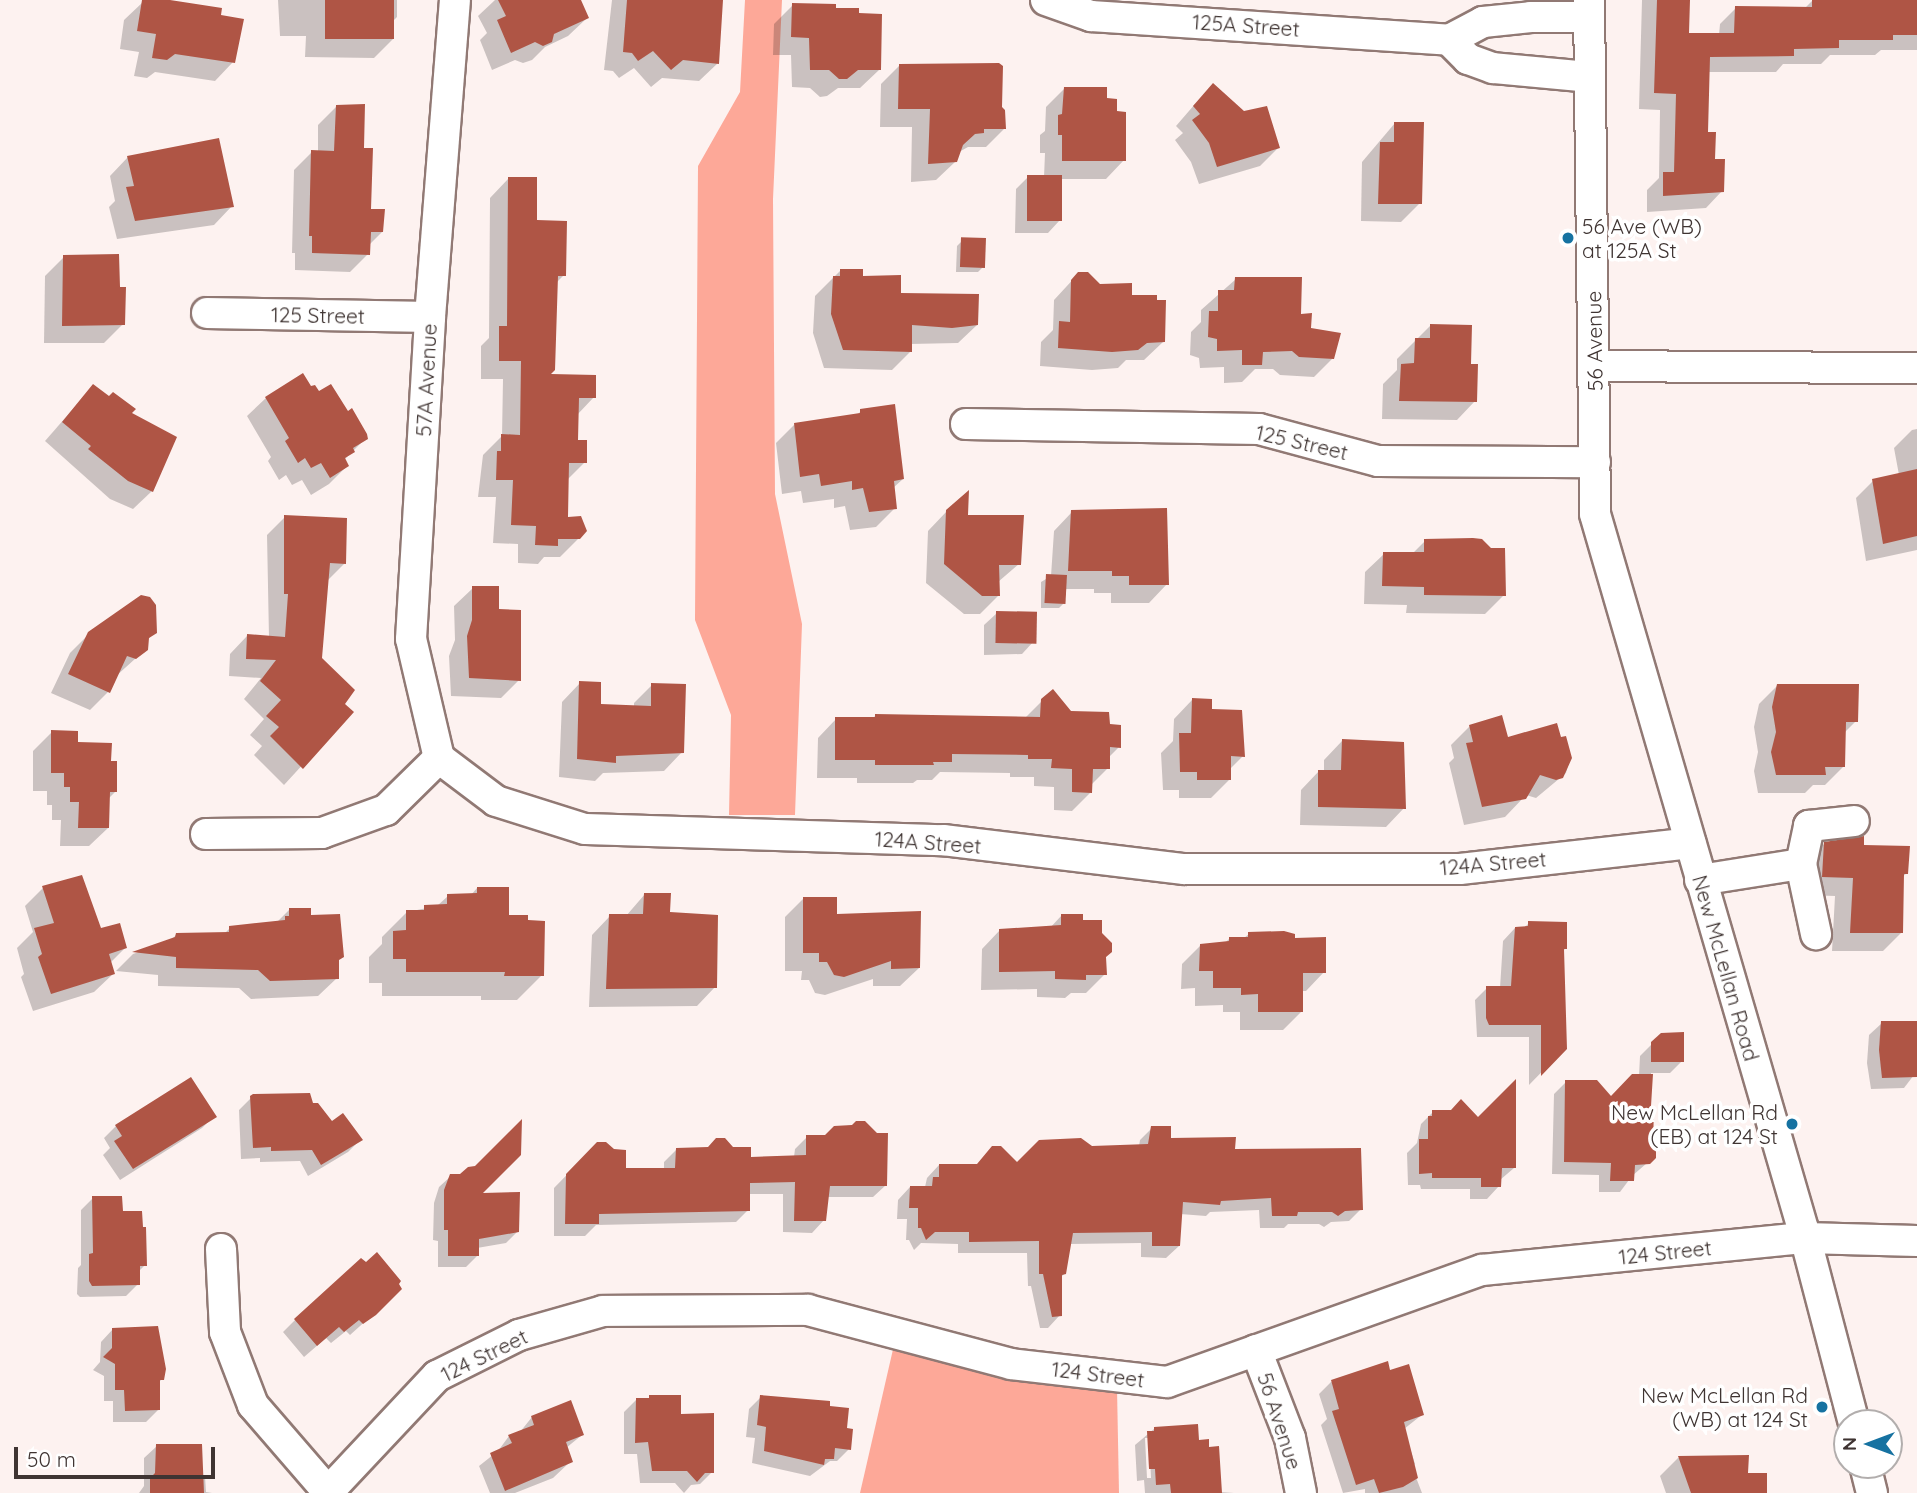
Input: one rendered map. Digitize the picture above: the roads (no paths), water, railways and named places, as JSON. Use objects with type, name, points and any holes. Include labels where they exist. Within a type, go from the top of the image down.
[{"type":"street","name":"57A Avenue","points":[[439,758],[411,639],[430,317],[455,0]]},
{"type":"street","name":"125A Street","points":[[1046,0],[1091,16],[1449,40]]},
{"type":"street","points":[[1589,9],[1483,22],[1449,40],[1468,59],[1493,68],[1590,77]]},
{"type":"street","name":"56 Avenue","points":[[1589,9],[1595,514]]},
{"type":"street","name":"125 Street","points":[[207,313],[430,317]]},
{"type":"street","points":[[1595,366],[1917,368]]},
{"type":"street","name":"125 Street","points":[[966,424],[1259,429],[1378,461],[1595,462]]},
{"type":"street","name":"New McLellan Road","points":[[1595,514],[1805,1238],[1850,1409]]},
{"type":"street","points":[[206,834],[322,833],[386,810],[439,758]]},
{"type":"street","name":"124A Street","points":[[439,758],[496,801],[585,829],[943,840],[1184,869],[1460,869],[1691,843]]},
{"type":"street","points":[[1816,934],[1801,864],[1809,826],[1854,821]]},
{"type":"street","points":[[1700,880],[1801,864]]},
{"type":"street","name":"124 Street","points":[[328,1492],[437,1376],[519,1335],[603,1311],[808,1310],[1011,1364],[1167,1382],[1482,1270],[1805,1238],[1917,1241]]},
{"type":"street","points":[[221,1249],[225,1332],[253,1405],[328,1492]]},
{"type":"street","name":"56 Avenue","points":[[1256,1350],[1290,1438],[1301,1493]]},
{"type":"place","name":"56 Ave (WB) at 125A St","points":[[1568,238]]},
{"type":"place","name":"New McLellan Rd (EB) at 124 St","points":[[1792,1124]]},
{"type":"place","name":"New McLellan Rd (WB) at 124 St","points":[[1822,1407]]}]
